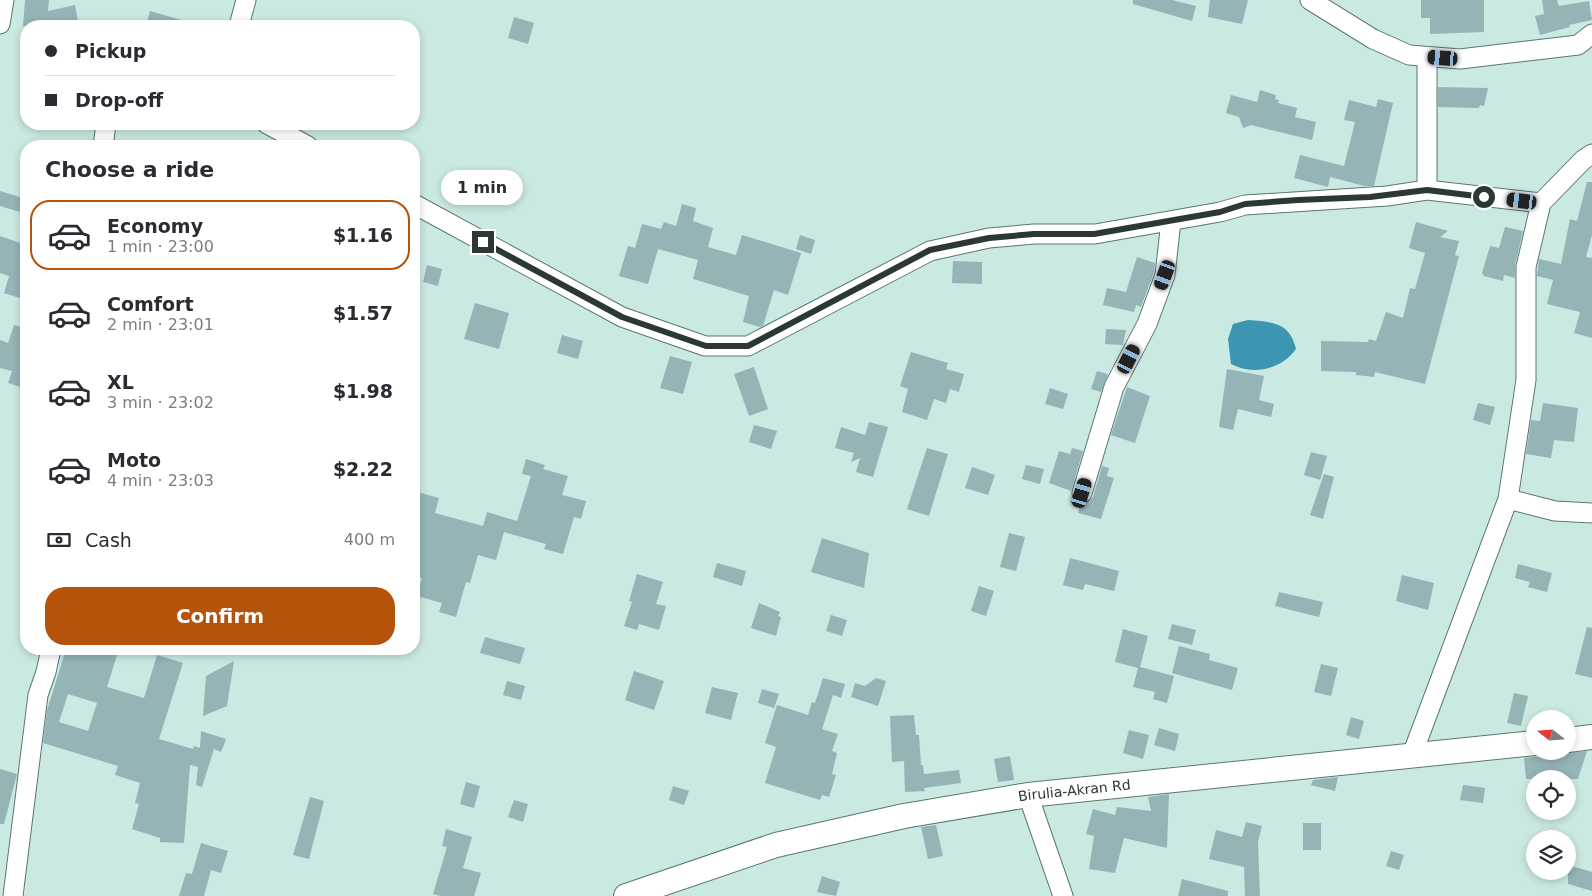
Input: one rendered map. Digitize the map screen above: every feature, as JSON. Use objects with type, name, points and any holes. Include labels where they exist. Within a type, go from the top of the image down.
[{"type":"street","points":[[0,24],[4,0]]},
{"type":"street","points":[[241,20],[246,0]]},
{"type":"street","points":[[1310,0],[1373,39],[1409,55],[1460,59],[1578,45],[1592,34]]},
{"type":"street","points":[[1427,57],[1427,190]]},
{"type":"street","points":[[278,130],[297,140]]},
{"type":"street","points":[[1412,755],[1508,499],[1526,380],[1526,267],[1541,203],[1582,160],[1592,154]]},
{"type":"street","points":[[420,207],[622,317],[706,346],[748,346],[930,250],[989,238],[1034,234],[1094,234],[1220,212],[1245,204],[1378,196],[1427,190],[1541,203]]},
{"type":"street","points":[[1082,493],[1114,387],[1147,324],[1165,275],[1171,221]]},
{"type":"street","points":[[1508,499],[1555,511],[1592,513]]},
{"type":"street","points":[[13,896],[38,695],[50,655]]},
{"type":"street","points":[[1576,739],[1592,737]]},
{"type":"street","name":"Birulia-Akran Rd","points":[[626,896],[776,845],[904,816],[1028,795],[1526,744]]},
{"type":"street","points":[[1028,795],[1063,896]]},
{"type":"water","points":[[1248,320],[1272,323],[1285,328],[1293,340],[1296,349],[1290,356],[1275,366],[1258,370],[1248,370],[1231,364],[1228,339],[1233,324]]},
{"type":"building","points":[[25,0],[49,0],[48,11],[75,5],[78,20],[23,20]]},
{"type":"building","points":[[1133,0],[1172,0],[1196,6],[1192,21],[1133,4]]},
{"type":"building","points":[[1210,0],[1248,0],[1242,24],[1208,17]]},
{"type":"building","points":[[1421,0],[1484,0],[1484,32],[1430,34],[1430,18],[1421,18]]},
{"type":"building","points":[[1542,0],[1557,0],[1559,6],[1589,1],[1592,20],[1569,25],[1570,27],[1540,35],[1535,16],[1544,14]]},
{"type":"building","points":[[150,11],[181,20],[148,20]]},
{"type":"building","points":[[514,17],[534,23],[528,44],[508,38]]},
{"type":"building","points":[[1438,87],[1488,88],[1484,106],[1480,105],[1479,108],[1438,107]]},
{"type":"building","points":[[1260,90],[1276,95],[1275,99],[1279,100],[1278,103],[1297,108],[1295,117],[1316,122],[1312,140],[1251,125],[1243,128],[1239,117],[1226,113],[1231,95],[1257,102]]},
{"type":"building","points":[[1378,99],[1393,103],[1374,186],[1364,186],[1330,177],[1328,187],[1294,178],[1300,155],[1344,166],[1355,122],[1344,120],[1349,100],[1376,107]]},
{"type":"building","points":[[1587,182],[1592,182],[1592,235],[1586,257],[1592,258],[1592,338],[1574,333],[1580,312],[1547,304],[1553,280],[1537,276],[1539,259],[1561,264],[1570,219],[1577,221]]},
{"type":"building","points":[[0,191],[20,197],[20,212],[0,206]]},
{"type":"building","points":[[682,204],[696,208],[693,221],[713,228],[708,247],[736,255],[742,235],[801,253],[788,295],[774,290],[763,326],[760,327],[743,322],[749,296],[693,279],[698,260],[658,249],[648,284],[619,276],[628,246],[635,248],[642,224],[661,229],[664,222],[676,226]]},
{"type":"building","points":[[1416,222],[1448,231],[1440,237],[1459,241],[1455,255],[1459,256],[1425,384],[1375,372],[1374,377],[1356,375],[1356,372],[1321,371],[1321,341],[1368,342],[1369,339],[1376,341],[1386,312],[1403,318],[1410,288],[1415,289],[1425,253],[1409,248]]},
{"type":"building","points":[[1505,227],[1523,231],[1515,265],[1515,278],[1504,275],[1503,281],[1484,276],[1482,273],[1490,246],[1499,248]]},
{"type":"building","points":[[800,235],[815,240],[811,254],[796,249]]},
{"type":"building","points":[[0,236],[20,243],[20,298],[4,293],[9,276],[0,273]]},
{"type":"building","points":[[1137,257],[1155,263],[1154,272],[1141,307],[1136,305],[1134,312],[1103,305],[1107,288],[1126,292]]},
{"type":"building","points":[[953,261],[982,262],[982,284],[952,283]]},
{"type":"building","points":[[427,265],[442,269],[438,286],[423,282]]},
{"type":"building","points":[[475,303],[509,313],[499,349],[464,339]]},
{"type":"building","points":[[14,325],[20,326],[20,387],[8,383],[12,371],[0,368],[0,340],[8,343]]},
{"type":"building","points":[[1106,329],[1126,330],[1123,345],[1105,344]]},
{"type":"building","points":[[562,335],[583,341],[578,359],[557,353]]},
{"type":"building","points":[[911,352],[948,363],[946,369],[964,374],[959,392],[950,389],[946,403],[934,399],[927,420],[902,412],[908,389],[900,386]]},
{"type":"building","points":[[670,356],[692,362],[683,394],[660,388]]},
{"type":"building","points":[[754,367],[768,409],[749,416],[734,374]]},
{"type":"building","points":[[1227,369],[1264,376],[1259,400],[1274,404],[1271,417],[1238,409],[1233,430],[1219,427]]},
{"type":"building","points":[[1097,371],[1108,374],[1101,392],[1091,389]]},
{"type":"building","points":[[1127,387],[1150,396],[1135,443],[1111,435]]},
{"type":"building","points":[[1050,388],[1068,394],[1063,409],[1045,404]]},
{"type":"building","points":[[1478,403],[1495,407],[1490,425],[1473,420]]},
{"type":"building","points":[[1543,403],[1578,408],[1574,442],[1554,440],[1551,458],[1526,454],[1531,420],[1540,421]]},
{"type":"building","points":[[869,422],[888,427],[873,477],[856,472],[860,458],[851,462],[854,453],[835,448],[841,427],[865,435]]},
{"type":"building","points":[[754,425],[777,431],[771,449],[749,442]]},
{"type":"building","points":[[927,448],[948,454],[929,516],[907,509]]},
{"type":"building","points":[[1072,448],[1083,451],[1071,491],[1049,483],[1059,451],[1070,454]]},
{"type":"building","points":[[1311,452],[1327,456],[1320,480],[1304,475]]},
{"type":"building","points":[[526,459],[545,465],[543,469],[568,476],[562,495],[586,501],[581,519],[574,517],[563,554],[544,549],[546,544],[504,532],[496,560],[478,555],[470,583],[466,582],[456,617],[439,612],[442,603],[420,597],[422,578],[420,578],[420,493],[439,498],[435,513],[483,526],[487,512],[517,521],[531,476],[522,474]]},
{"type":"building","points":[[1026,465],[1044,469],[1040,484],[1022,479]]},
{"type":"building","points":[[1102,466],[1109,468],[1107,476],[1114,478],[1101,519],[1078,513],[1081,504],[1093,497]]},
{"type":"building","points":[[972,467],[995,475],[988,495],[965,488]]},
{"type":"building","points":[[1324,474],[1334,477],[1323,519],[1310,515]]},
{"type":"building","points":[[1009,533],[1025,537],[1016,571],[1000,567]]},
{"type":"building","points":[[822,538],[869,553],[864,588],[811,572]]},
{"type":"building","points":[[1070,558],[1119,571],[1114,591],[1085,584],[1083,590],[1063,585]]},
{"type":"building","points":[[717,563],[746,571],[742,586],[713,577]]},
{"type":"building","points":[[1518,564],[1552,573],[1547,592],[1528,587],[1530,582],[1515,578]]},
{"type":"building","points":[[637,574],[663,582],[656,604],[666,606],[659,630],[639,624],[637,630],[624,626],[632,602],[629,601]]},
{"type":"building","points":[[1402,575],[1434,583],[1428,610],[1396,601]]},
{"type":"building","points":[[979,586],[994,591],[986,616],[971,611]]},
{"type":"building","points":[[1279,592],[1323,602],[1319,617],[1275,606]]},
{"type":"building","points":[[759,603],[780,612],[778,616],[781,617],[776,636],[751,628]]},
{"type":"building","points":[[831,615],[847,620],[842,636],[826,631]]},
{"type":"building","points":[[1172,624],[1196,630],[1192,645],[1168,639]]},
{"type":"building","points":[[1587,627],[1592,628],[1592,678],[1575,674]]},
{"type":"building","points":[[1123,629],[1148,636],[1140,667],[1174,676],[1167,703],[1153,699],[1155,692],[1133,687],[1138,668],[1115,662]]},
{"type":"building","points":[[485,637],[525,648],[520,664],[480,653]]},
{"type":"building","points":[[1179,646],[1210,654],[1209,660],[1238,668],[1232,690],[1172,673]]},
{"type":"building","points":[[64,655],[117,655],[107,687],[144,698],[157,655],[183,663],[159,739],[193,749],[194,746],[200,748],[201,731],[226,739],[221,752],[214,749],[202,787],[196,785],[198,767],[190,765],[184,843],[160,842],[160,838],[132,829],[139,804],[135,803],[140,783],[115,775],[118,766],[43,743],[47,710]],"holes":[[[68,694],[97,703],[88,731],[59,722]]]},
{"type":"building","points":[[234,661],[227,706],[203,716],[206,676]]},
{"type":"building","points":[[1321,664],[1338,668],[1331,696],[1314,692]]},
{"type":"building","points":[[634,671],[664,681],[654,710],[625,700]]},
{"type":"building","points":[[823,678],[845,684],[841,698],[833,695],[822,729],[838,734],[832,751],[837,753],[832,774],[836,775],[829,797],[822,795],[820,800],[765,783],[776,747],[765,743],[777,705],[808,715],[812,702],[815,703]]},
{"type":"building","points":[[876,678],[886,681],[878,706],[851,697],[855,683],[865,686]]},
{"type":"building","points":[[507,681],[525,686],[521,700],[503,695]]},
{"type":"building","points":[[712,687],[738,693],[731,720],[705,713]]},
{"type":"building","points":[[762,689],[779,694],[774,708],[758,703]]},
{"type":"building","points":[[1514,693],[1528,696],[1521,726],[1507,723]]},
{"type":"building","points":[[914,715],[916,735],[919,735],[921,765],[923,765],[924,774],[959,770],[961,783],[924,788],[925,791],[905,792],[904,761],[892,762],[890,716]]},
{"type":"building","points":[[1351,717],[1364,721],[1359,739],[1346,735]]},
{"type":"building","points":[[1159,728],[1179,734],[1175,751],[1154,745]]},
{"type":"building","points":[[1129,730],[1149,735],[1143,759],[1123,753]]},
{"type":"building","points":[[1587,751],[1578,779],[1576,779],[1576,770],[1526,770],[1526,779],[1524,758],[1526,758],[1526,760],[1576,760],[1576,752]]},
{"type":"building","points":[[1010,756],[1014,780],[998,782],[994,759]]},
{"type":"building","points":[[0,769],[17,774],[4,824],[0,824]]},
{"type":"building","points":[[1338,777],[1335,791],[1311,785],[1313,780]]},
{"type":"building","points":[[466,782],[480,786],[474,808],[460,804]]},
{"type":"building","points":[[1463,785],[1485,788],[1483,803],[1460,800]]},
{"type":"building","points":[[673,786],[689,791],[684,805],[669,800]]},
{"type":"building","points":[[1169,794],[1167,848],[1124,838],[1115,873],[1089,869],[1094,836],[1086,834],[1093,809],[1115,815],[1117,807],[1151,811],[1148,797]]},
{"type":"building","points":[[310,797],[324,801],[309,859],[293,855]]},
{"type":"building","points":[[514,800],[528,804],[523,822],[508,817]]},
{"type":"building","points":[[1246,822],[1262,826],[1258,842],[1260,896],[1245,896],[1244,867],[1209,859],[1216,830],[1242,837]]},
{"type":"building","points":[[1303,823],[1321,823],[1321,850],[1303,850]]},
{"type":"building","points":[[936,825],[943,856],[928,859],[921,827]]},
{"type":"building","points":[[446,829],[472,837],[463,868],[481,873],[474,896],[441,896],[433,894],[447,847],[442,846]]},
{"type":"building","points":[[201,843],[228,851],[221,873],[211,870],[204,896],[179,896],[186,873],[192,874]]},
{"type":"building","points":[[1391,851],[1404,855],[1399,870],[1386,866]]},
{"type":"building","points":[[1576,867],[1592,872],[1592,891],[1568,884],[1568,880],[1576,880]]},
{"type":"building","points":[[822,876],[840,882],[836,896],[817,892]]},
{"type":"building","points":[[1182,879],[1228,891],[1228,896],[1178,896]]},
{"type":"route","points":[[483,242],[622,317],[706,346],[748,346],[930,250],[989,238],[1034,234],[1094,234],[1220,212],[1245,204],[1387,196],[1427,190],[1484,197]]}]
